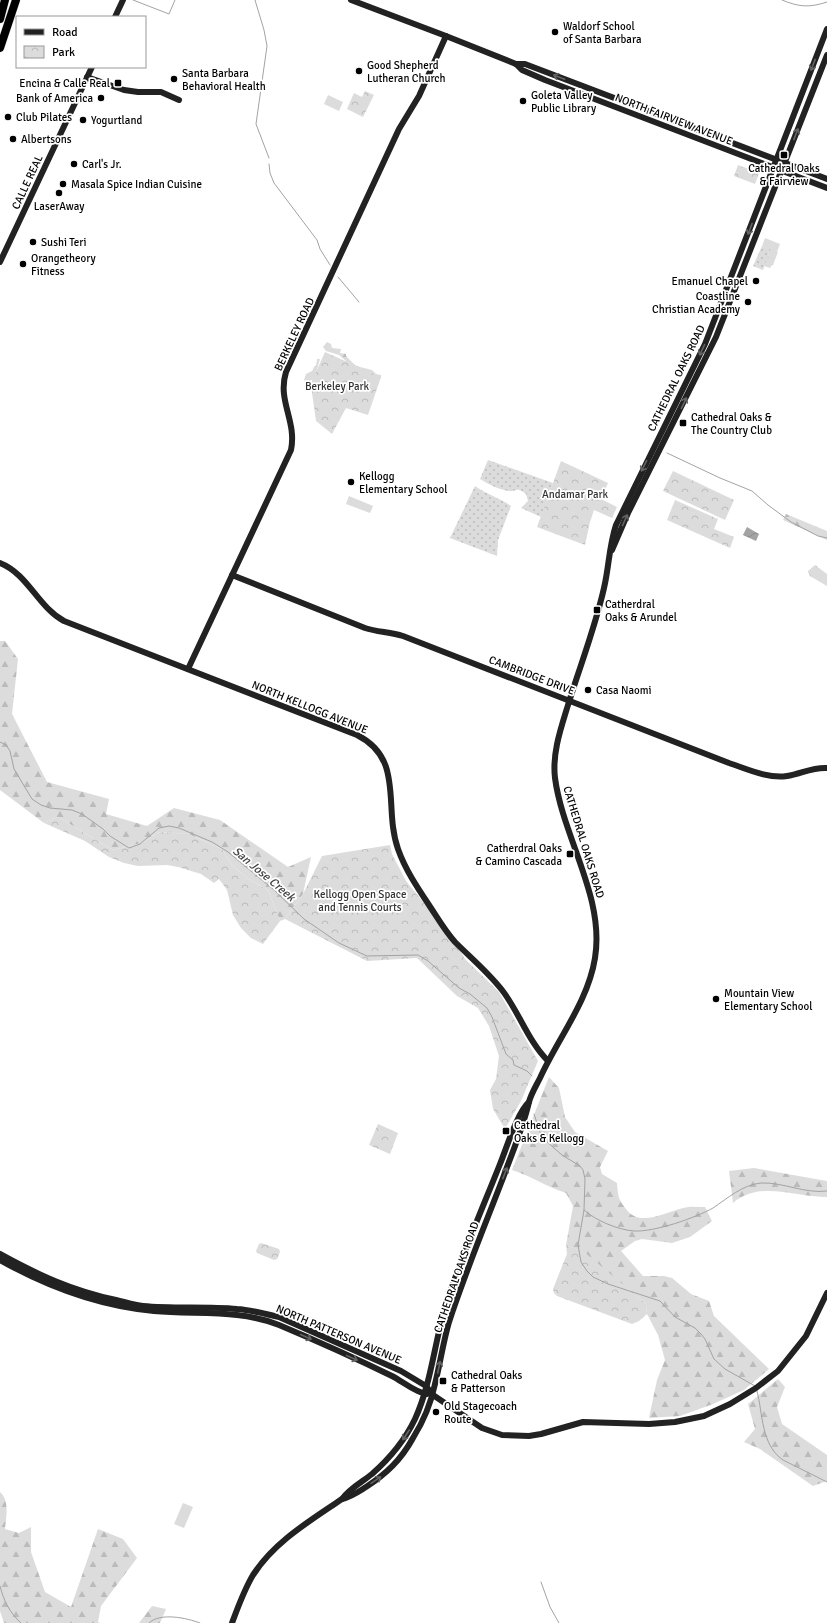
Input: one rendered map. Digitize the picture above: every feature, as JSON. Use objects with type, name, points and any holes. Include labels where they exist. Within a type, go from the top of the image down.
[{"type":"highway","points":[[0,19],[5,0]]},
{"type":"highway","points":[[0,48],[16,0]]},
{"type":"main road","points":[[115,16],[123,0]]},
{"type":"main road","name":"NORTH FAIRVIEW AVENUE","points":[[351,0],[516,64],[525,64],[827,179]]},
{"type":"main road","name":"CATHEDRAL OAKS ROAD","points":[[342,1499],[350,1497],[379,1478],[395,1465],[414,1437],[429,1406],[449,1324],[516,1144],[528,1110],[529,1102],[548,1061],[574,1015],[588,986],[596,956],[597,938],[592,903],[563,815],[555,774],[556,749],[569,700],[604,589],[612,539],[619,517],[705,344],[827,29]]},
{"type":"main road","name":"BERKELEY ROAD","points":[[188,669],[291,450],[293,432],[284,399],[286,372],[399,129],[418,96],[446,36]]},
{"type":"main road","name":"CATHEDRAL OAKS ROAD","points":[[610,556],[628,513],[716,337],[827,55]]},
{"type":"main road","name":"NORTH FAIRVIEW AVENUE","points":[[516,64],[522,70],[545,80],[827,188]]},
{"type":"main road","name":"CALLE REAL","points":[[0,262],[92,68]]},
{"type":"main road","points":[[87,77],[124,90],[132,92],[161,92],[179,100]]},
{"type":"main road","name":"NORTH KELLOGG AVENUE","points":[[0,564],[17,574],[46,608],[57,617],[357,735],[371,743],[382,755],[388,772],[395,837],[398,849],[411,877],[440,922],[454,940],[502,990],[513,1006],[538,1051],[548,1061]]},
{"type":"main road","name":"CAMBRIDGE DRIVE","points":[[232,575],[372,631],[392,633],[403,636],[729,763],[770,776],[786,776],[816,767],[827,768]]},
{"type":"main road","name":"CATHEDRAL OAKS ROAD","points":[[232,1623],[247,1586],[270,1553],[290,1535],[342,1499],[347,1492],[382,1465],[401,1442],[414,1420],[424,1394],[439,1328],[455,1278],[510,1140],[524,1107],[529,1102]]},
{"type":"main road","name":"NORTH PATTERSON AVENUE","points":[[0,1254],[41,1276],[74,1289],[141,1306],[237,1309],[279,1317],[401,1371],[426,1386],[432,1395],[482,1428],[502,1435],[524,1436],[541,1434],[583,1422],[649,1424],[675,1422],[704,1416],[747,1395],[778,1371],[806,1336],[827,1293]]},
{"type":"main road","name":"NORTH PATTERSON AVENUE","points":[[0,1260],[29,1276],[101,1302],[154,1311],[222,1313],[262,1319],[286,1328],[394,1377],[424,1394],[432,1395]]},
{"type":"green space","points":[[365,91],[374,95],[363,117],[347,109],[354,93],[362,97]]},
{"type":"green space","points":[[328,95],[343,102],[339,111],[324,104]]},
{"type":"green space","points":[[738,165],[759,173],[755,184],[734,176]]},
{"type":"green space","points":[[765,238],[780,244],[777,252],[762,246]]},
{"type":"green space","points":[[762,246],[771,249],[763,270],[753,266]]},
{"type":"green space","points":[[771,249],[778,252],[773,265],[770,268],[764,266]]},
{"type":"green space","points":[[327,342],[331,344],[332,348],[341,349],[340,353],[346,354],[346,356],[356,366],[372,370],[376,374],[381,375],[381,379],[346,363],[346,361],[339,355],[326,351],[323,347]]},
{"type":"green space","name":"Berkeley Park","points":[[325,352],[381,377],[368,415],[346,408],[332,434],[316,421],[312,393],[312,381]]},
{"type":"green space","points":[[317,359],[320,359],[314,380],[310,380],[313,384],[310,386],[304,380],[306,374],[312,371],[316,366]]},
{"type":"green space","points":[[488,460],[553,483],[541,517],[521,508],[528,501],[526,494],[523,492],[518,490],[504,490],[480,479]]},
{"type":"green space","name":"Andamar Park","points":[[561,461],[608,483],[601,499],[617,507],[612,518],[594,510],[585,545],[537,527]]},
{"type":"green space","points":[[673,471],[734,500],[725,520],[663,491]]},
{"type":"green space","points":[[475,486],[511,506],[498,540],[497,556],[450,538]]},
{"type":"green space","points":[[349,496],[373,506],[370,513],[346,504]]},
{"type":"green space","points":[[675,500],[718,519],[714,529],[734,537],[730,548],[667,520]]},
{"type":"green space","points":[[786,514],[827,531],[827,540],[783,520]]},
{"type":"green space","points":[[815,565],[827,574],[827,586],[810,576],[808,571]]},
{"type":"green space","points":[[0,641],[5,641],[18,659],[12,714],[47,782],[109,799],[106,814],[147,826],[174,808],[220,820],[288,867],[311,857],[303,894],[285,919],[280,921],[268,890],[247,878],[232,865],[222,849],[188,834],[160,832],[142,843],[113,850],[58,817],[44,823],[0,790]]},
{"type":"green space","points":[[58,817],[113,850],[142,843],[160,832],[188,834],[222,849],[232,865],[247,878],[268,890],[280,921],[263,944],[251,938],[241,928],[233,915],[227,890],[219,879],[214,883],[201,874],[167,865],[138,866],[124,863],[109,857],[85,841],[44,823]]},
{"type":"green space","name":"Kellogg Open Space and Tennis Courts","points":[[390,845],[392,854],[406,881],[454,940],[465,959],[499,992],[538,1061],[521,1101],[505,1129],[493,1109],[490,1090],[496,1079],[499,1056],[489,1026],[478,1008],[457,996],[417,958],[367,961],[285,919],[303,894],[322,856]]},
{"type":"green space","points":[[549,1077],[559,1088],[565,1117],[575,1132],[608,1151],[600,1167],[602,1174],[617,1183],[620,1200],[631,1215],[645,1218],[661,1215],[686,1207],[705,1207],[712,1221],[690,1237],[672,1243],[642,1239],[635,1241],[621,1251],[643,1276],[664,1276],[672,1278],[691,1294],[709,1301],[714,1316],[769,1369],[744,1390],[713,1404],[680,1416],[649,1418],[657,1380],[665,1360],[658,1335],[647,1314],[646,1304],[583,1252],[566,1245],[573,1206],[566,1193],[512,1170]]},
{"type":"green space","points":[[378,1124],[398,1133],[390,1154],[369,1145]]},
{"type":"green space","points":[[376,1138],[389,1144],[387,1150],[373,1144]]},
{"type":"green space","points":[[754,1168],[827,1181],[827,1197],[766,1191],[755,1192],[743,1196],[733,1203],[729,1171]]},
{"type":"green space","points":[[261,1243],[279,1249],[280,1252],[277,1259],[274,1260],[257,1253],[256,1251]]},
{"type":"green space","points":[[566,1245],[583,1251],[646,1304],[647,1314],[639,1321],[632,1324],[557,1296],[553,1289],[567,1254]]},
{"type":"green space","points":[[778,1379],[785,1387],[777,1407],[782,1424],[827,1455],[827,1481],[813,1486],[760,1449],[744,1442],[755,1429],[748,1404]]},
{"type":"green space","points":[[0,1492],[6,1504],[5,1529],[19,1533],[31,1527],[31,1552],[45,1592],[71,1607],[98,1529],[123,1539],[137,1558],[101,1606],[98,1622],[100,1623],[4,1623],[0,1611]]},
{"type":"green space","points":[[183,1503],[193,1507],[184,1528],[174,1524]]},
{"type":"green space","points":[[152,1606],[166,1609],[160,1623],[139,1623]]},
{"type":"water","points":[[747,527],[759,534],[756,541],[743,535]]},
{"type":"waterway","points":[[133,0],[169,14],[175,0]]},
{"type":"waterway","points":[[255,0],[267,46],[256,124],[269,158]]},
{"type":"waterway","points":[[782,0],[804,6],[827,2]]},
{"type":"waterway","points":[[269,164],[270,173],[274,183],[317,240],[320,249],[330,265]]},
{"type":"waterway","points":[[338,277],[359,302]]},
{"type":"waterway","points":[[667,453],[752,491],[791,522],[818,536],[827,538]]},
{"type":"waterway","name":"San Jose Creek","points":[[0,742],[6,745],[10,751],[14,769],[32,799],[41,805],[50,808],[72,810],[82,814],[110,836],[129,848],[140,844],[159,828],[169,826],[179,828],[212,842],[228,852],[274,890],[304,919],[339,943],[367,956],[418,955],[428,961],[459,988],[470,994],[487,1008],[506,1054],[513,1060],[514,1065],[527,1071],[532,1076]]},
{"type":"waterway","name":"San Jose Creek","points":[[534,1114],[540,1132],[546,1141],[562,1155],[580,1166],[583,1170],[585,1179],[584,1210],[578,1245],[581,1262],[587,1271],[593,1277],[608,1284],[660,1301],[675,1317],[695,1328],[701,1334],[705,1339],[714,1359],[725,1369],[755,1386]]},
{"type":"waterway","points":[[584,1210],[595,1218],[615,1227],[634,1231],[643,1231],[675,1224],[696,1216],[713,1208],[741,1189],[754,1184],[769,1183],[810,1191],[827,1191]]},
{"type":"waterway","name":"San Jose Creek","points":[[757,1391],[767,1438],[770,1446],[776,1454],[783,1460],[827,1482]]},
{"type":"waterway","points":[[541,1582],[550,1607],[559,1623]]},
{"type":"waterway","points":[[0,1586],[3,1597],[13,1615],[21,1623]]},
{"type":"waterway","points":[[149,1623],[154,1620],[167,1617],[188,1619],[200,1623]]},
{"type":"place","name":"Waldorf School of Santa Barbara","points":[[555,32]]},
{"type":"place","name":"Good Shepherd Lutheran Church","points":[[359,71]]},
{"type":"place","name":"Santa Barbara Behavioral Health","points":[[174,79]]},
{"type":"place","name":"Encina & Calle Real","points":[[118,83]]},
{"type":"place","name":"Bank of America","points":[[101,98]]},
{"type":"place","name":"Goleta Valley Public Library","points":[[523,101]]},
{"type":"place","name":"Club Pilates","points":[[8,117]]},
{"type":"place","name":"Yogurtland","points":[[83,120]]},
{"type":"place","name":"Albertsons","points":[[13,139]]},
{"type":"place","name":"Cathedral Oaks & Fairview","points":[[784,155]]},
{"type":"place","name":"Carl's Jr.","points":[[74,164]]},
{"type":"place","name":"Masala Spice Indian Cuisine","points":[[63,184]]},
{"type":"place","name":"LaserAway","points":[[59,193]]},
{"type":"place","name":"Sushi Teri","points":[[33,242]]},
{"type":"place","name":"Orangetheory Fitness","points":[[23,264]]},
{"type":"place","name":"Emanuel Chapel","points":[[756,281]]},
{"type":"place","name":"Coastline Christian Academy","points":[[748,302]]},
{"type":"place","name":"Cathedral Oaks & The Country Club","points":[[683,423]]},
{"type":"place","name":"Kellogg Elementary School","points":[[351,482]]},
{"type":"place","name":"Catherdral Oaks & Arundel","points":[[597,610]]},
{"type":"place","name":"Casa Naomi","points":[[588,690]]},
{"type":"place","name":"Catherdral Oaks & Camino Cascada","points":[[570,854]]},
{"type":"place","name":"Mountain View Elementary School","points":[[716,999]]},
{"type":"place","name":"Cathedral Oaks & Kellogg","points":[[506,1131]]},
{"type":"place","name":"Cathedral Oaks & Patterson","points":[[443,1381]]},
{"type":"place","name":"Old Stagecoach Route","points":[[436,1412]]}]
